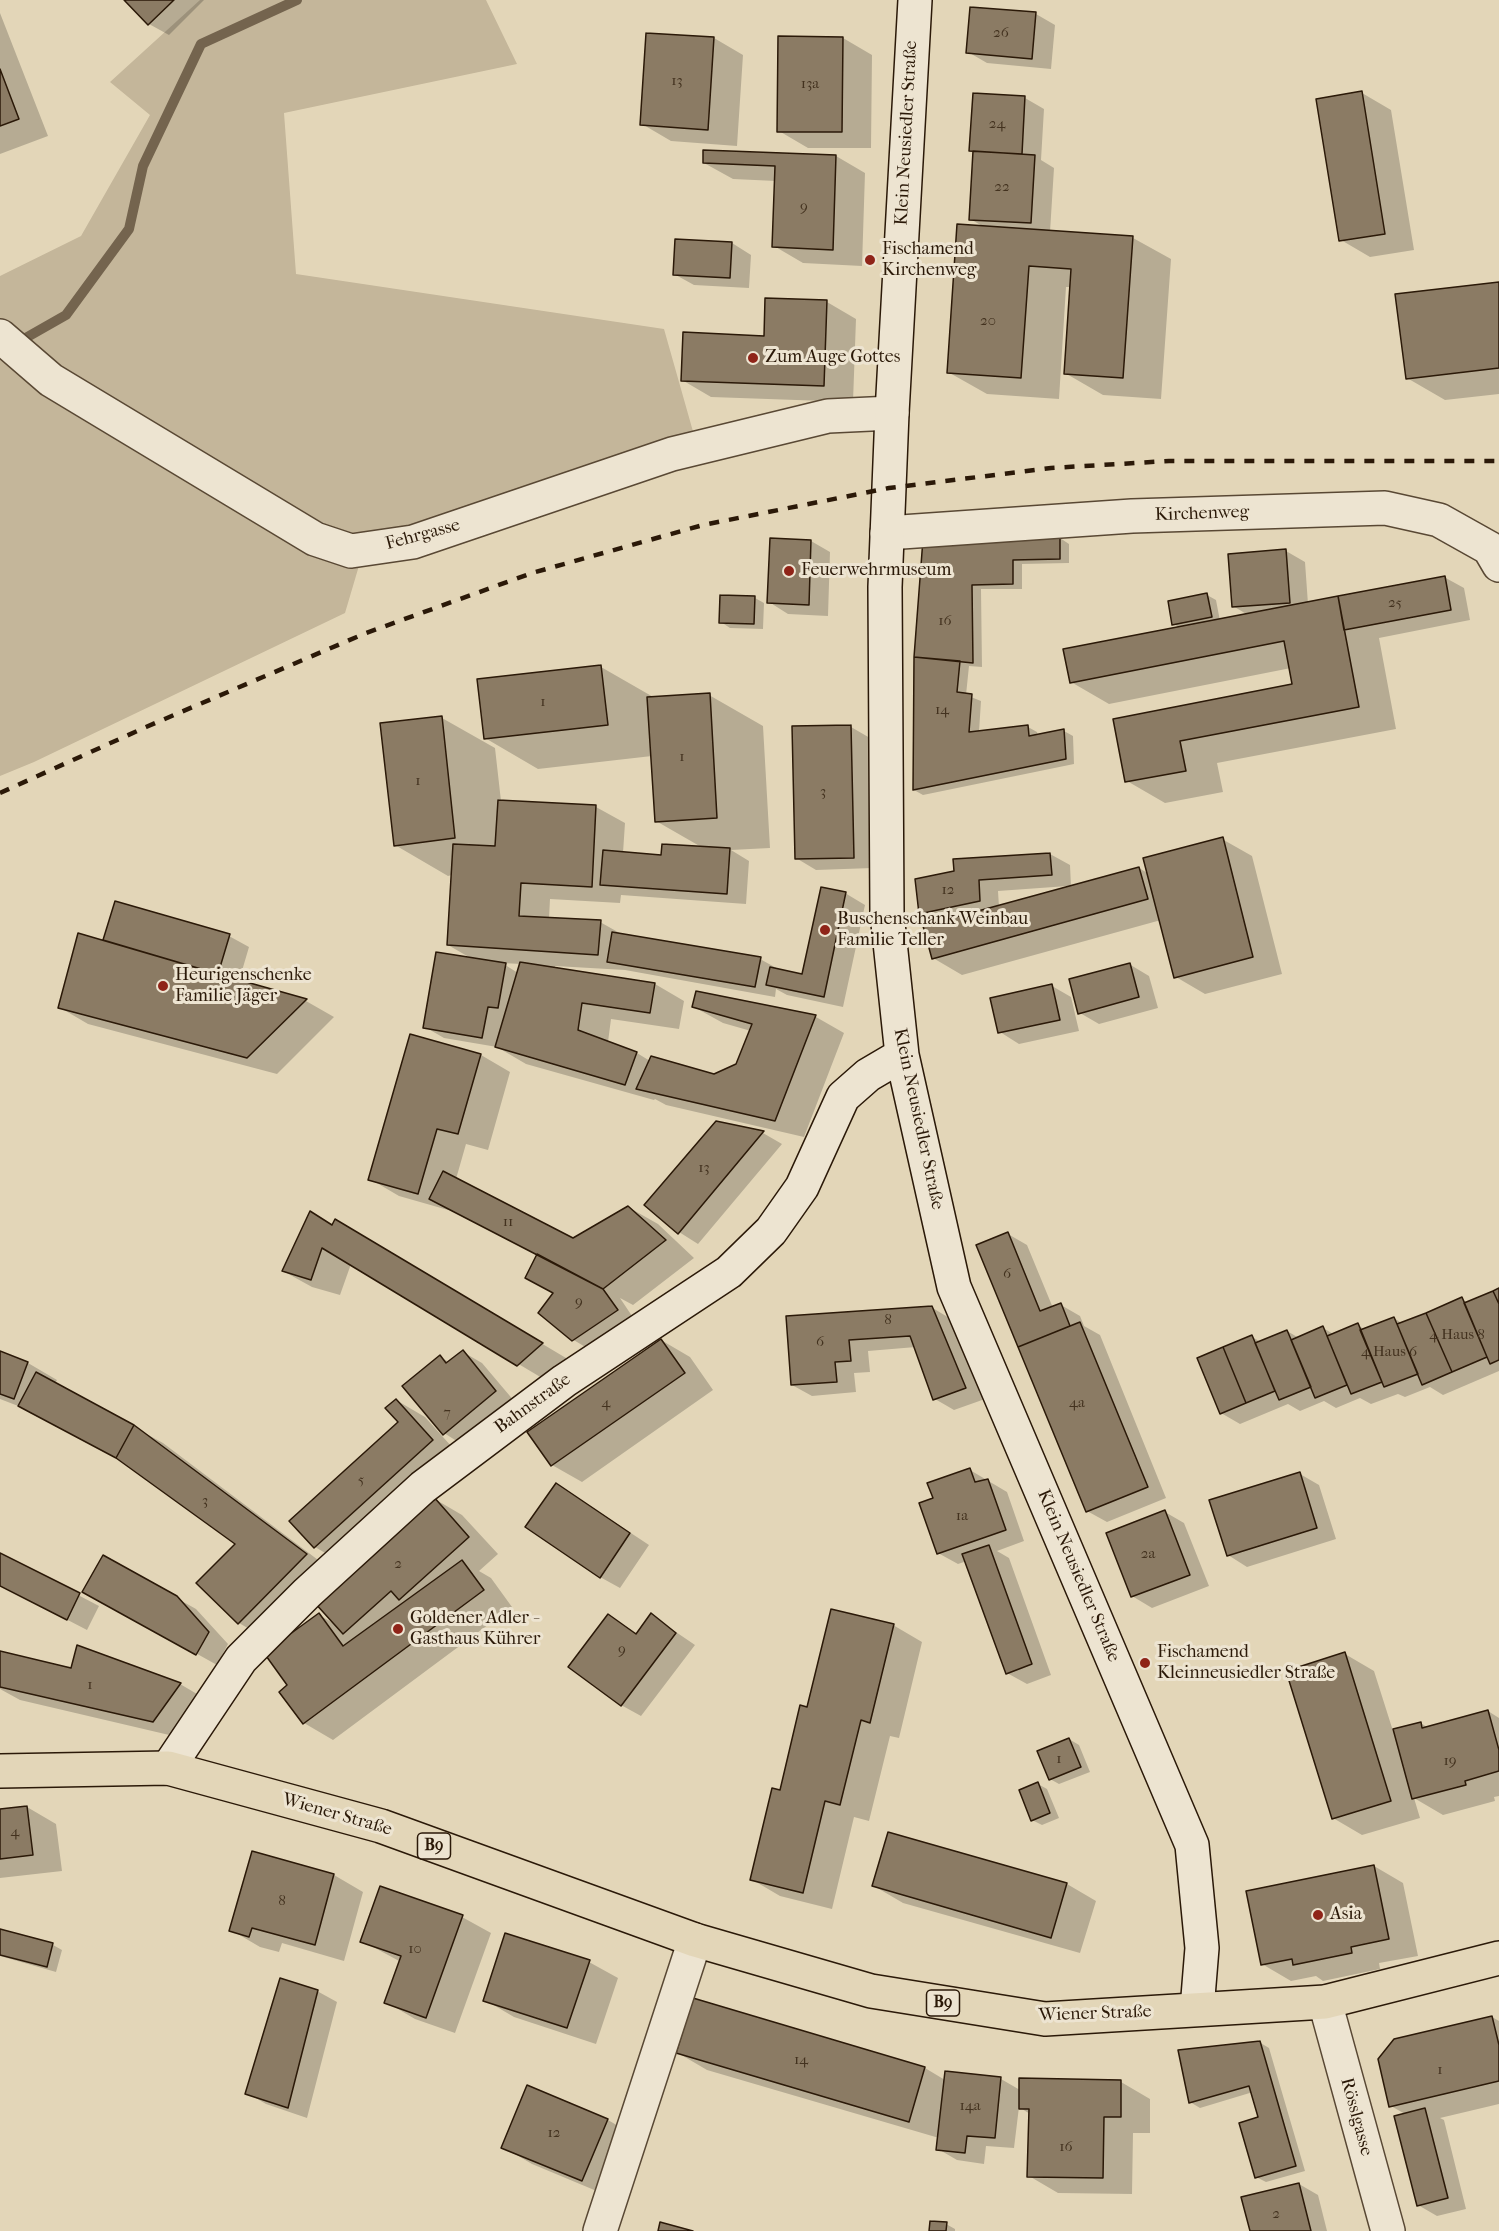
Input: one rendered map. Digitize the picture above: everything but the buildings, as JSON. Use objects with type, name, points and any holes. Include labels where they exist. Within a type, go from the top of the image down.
[{"type":"main road","name":"Wiener Straße","points":[[0,1771],[168,1768],[381,1826],[695,1940],[871,1991],[1045,2019],[1325,2002],[1499,1958]]},
{"type":"street","name":"Klein Neusiedler Straße","points":[[915,0],[892,414],[885,587],[887,914],[902,1055],[954,1287],[1192,1845],[1202,1948],[1197,2009]]},
{"type":"street","name":"Fehrgasse","points":[[0,336],[51,380],[315,539],[351,551],[413,542],[672,454],[828,416],[892,414]]},
{"type":"street","name":"Kirchenweg","points":[[887,533],[1132,516],[1385,508],[1438,520],[1489,548],[1499,565]]},
{"type":"street","name":"Bahnstraße","points":[[168,1768],[241,1659],[307,1593],[423,1487],[564,1381],[729,1272],[771,1231],[802,1187],[843,1097],[868,1075],[902,1055]]},
{"type":"street","points":[[600,2231],[695,1940]]},
{"type":"street","name":"Rösslgasse","points":[[1325,2002],[1388,2231]]},
{"type":"shaded area","points":[[200,0],[486,0],[517,64],[284,113],[296,274],[664,329],[694,435],[366,542],[345,613],[34,762],[0,776],[0,276],[81,236],[150,115],[110,82]]},
{"type":"waterway","points":[[15,344],[66,315],[129,229],[143,166],[201,44],[297,0]]},
{"type":"railway","points":[[0,793],[146,727],[366,633],[532,573],[703,525],[889,488],[1051,468],[1169,461],[1499,461]]},
{"type":"place","name":"Fischamend Kirchenweg","points":[[870,260]]},
{"type":"place","name":"Zum Auge Gottes","points":[[753,358]]},
{"type":"place","name":"Feuerwehrmuseum","points":[[789,571]]},
{"type":"place","name":"Buschenschank Weinbau Familie Teller","points":[[825,930]]},
{"type":"place","name":"Heurigenschenke Familie Jäger","points":[[163,986]]},
{"type":"place","name":"Goldener Adler - Gasthaus Kührer","points":[[398,1629]]},
{"type":"place","name":"Fischamend Kleinneusiedler Straße","points":[[1145,1663]]},
{"type":"place","name":"Asia","points":[[1318,1915]]}]
